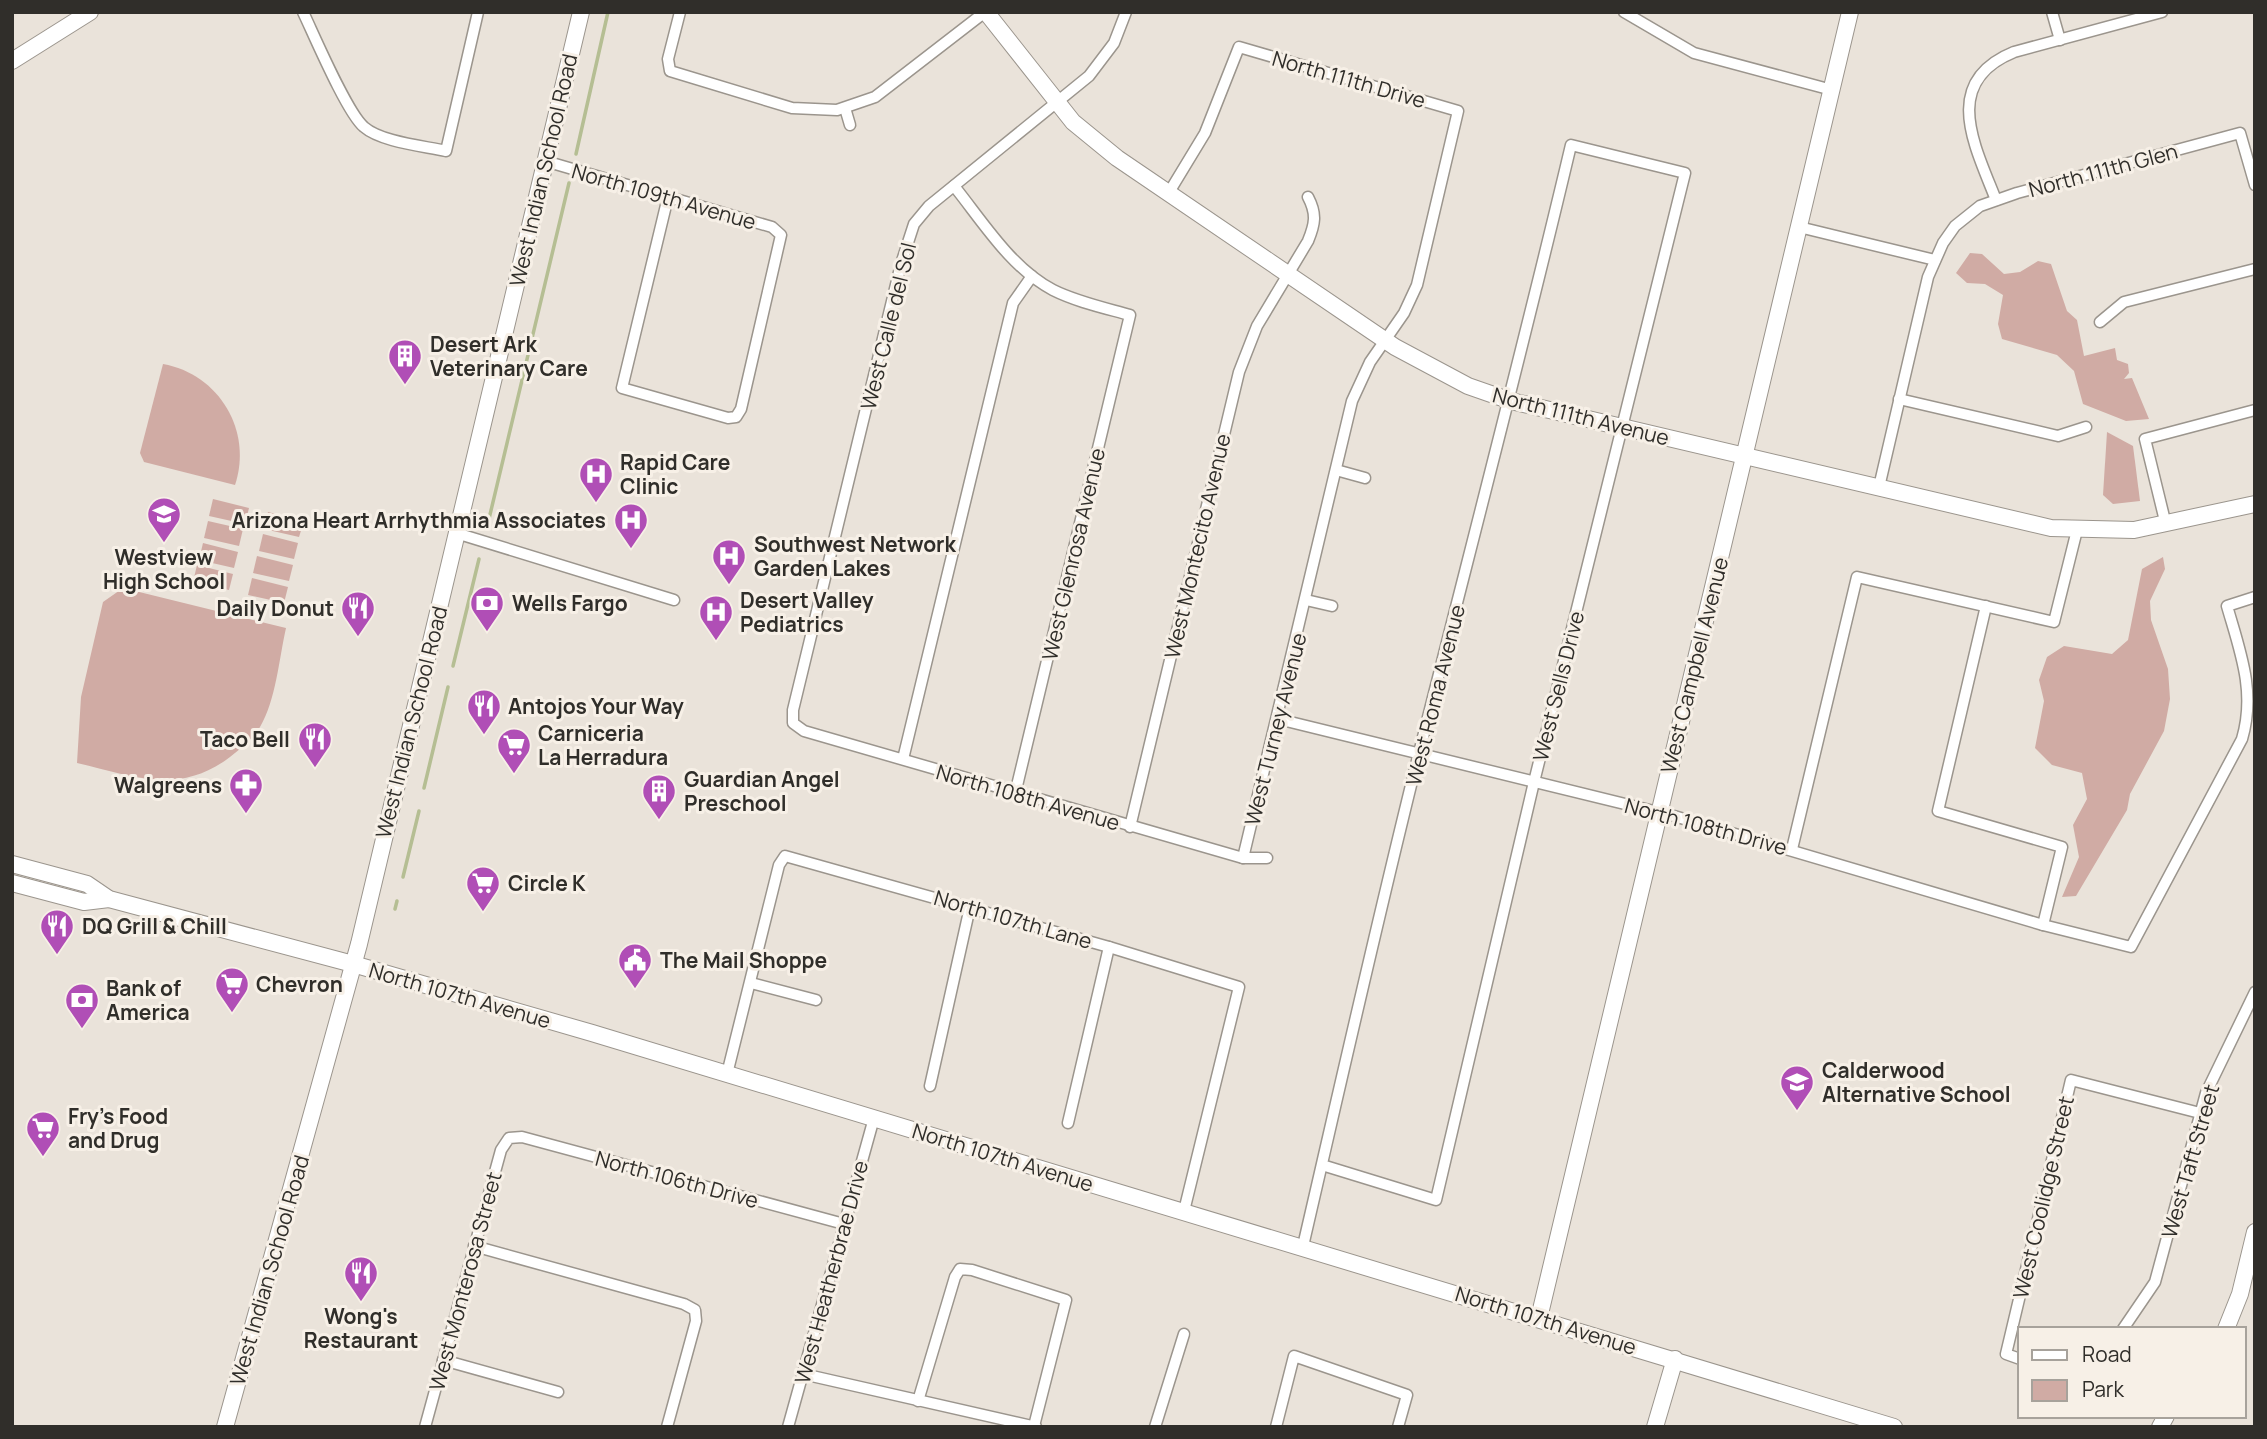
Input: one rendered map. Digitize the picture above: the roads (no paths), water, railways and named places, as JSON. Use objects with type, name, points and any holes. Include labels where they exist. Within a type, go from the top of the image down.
[{"type":"main road","points":[[12,61],[90,12]]},
{"type":"main road","name":"West Indian School Road","points":[[225,1427],[353,964],[581,12]]},
{"type":"main road","name":"North 111th Avenue","points":[[985,12],[1058,103],[1095,141],[1168,194],[1386,341],[1468,386],[1510,401],[2029,523],[2077,530],[2134,530],[2255,504]]},
{"type":"main road","name":"West Campbell Avenue","points":[[1539,1318],[1850,12]]},
{"type":"main road","name":"North 107th Avenue","points":[[12,864],[88,884],[109,900]]},
{"type":"main road","name":"North 107th Avenue","points":[[12,883],[84,902],[109,900],[353,964],[1303,1246],[1894,1427]]},
{"type":"main road","points":[[2227,1327],[2240,1294],[2255,1232]]},
{"type":"main road","points":[[1655,1427],[1675,1359]]},
{"type":"street","points":[[303,12],[347,101],[364,127],[395,140],[446,151],[478,12]]},
{"type":"street","points":[[680,12],[668,59],[670,71],[792,108],[813,111],[845,108],[884,91],[985,12]]},
{"type":"street","name":"West Calle del Sol","points":[[793,723],[793,710],[907,241],[914,224],[929,206],[1058,103],[1101,63],[1114,43],[1126,12]]},
{"type":"street","points":[[1624,12],[1694,52],[1832,90]]},
{"type":"street","points":[[2052,12],[2060,40]]},
{"type":"street","points":[[1996,200],[1968,129],[1973,85],[1984,71],[1997,59],[2162,12]]},
{"type":"street","name":"North 111th Drive","points":[[1168,194],[1205,133],[1239,47],[1458,111]]},
{"type":"street","points":[[845,108],[849,125]]},
{"type":"street","name":"West Turney Avenue","points":[[1243,858],[1352,401],[1370,362],[1404,313],[1417,285],[1458,111]]},
{"type":"street","name":"North 111th Glen","points":[[1935,260],[1955,226],[1969,214],[1996,200],[2240,133],[2255,185]]},
{"type":"street","name":"West Roma Avenue","points":[[1303,1246],[1419,754],[1510,401],[1571,145],[1685,173]]},
{"type":"street","name":"North 109th Avenue","points":[[545,161],[772,227],[782,235],[741,409],[736,417],[728,418],[622,388],[667,197]]},
{"type":"street","name":"West Sells Drive","points":[[1322,1165],[1436,1200],[1534,782],[1624,428],[1685,173]]},
{"type":"street","points":[[903,760],[1013,303],[1032,276],[1008,254],[954,186]]},
{"type":"street","name":"West Montecito Avenue","points":[[1130,827],[1238,372],[1250,338],[1314,227],[1315,210],[1308,197]]},
{"type":"street","points":[[1799,227],[1935,260],[1879,487]]},
{"type":"street","points":[[2100,323],[2124,302],[2255,269]]},
{"type":"street","name":"West Glenrosa Avenue","points":[[1016,794],[1130,315],[1056,292],[1032,276]]},
{"type":"street","points":[[1899,399],[2057,436],[2086,427]]},
{"type":"street","points":[[2166,525],[2145,439],[2255,410]]},
{"type":"street","points":[[1336,470],[1364,478]]},
{"type":"street","points":[[1792,849],[1857,577],[2054,622],[2077,530]]},
{"type":"street","points":[[456,533],[674,600]]},
{"type":"street","name":"North 108th Drive","points":[[1278,719],[1658,812],[1792,849],[2043,925],[2131,947],[2234,757],[2244,731],[2248,705],[2247,675],[2227,606],[2255,597]]},
{"type":"street","points":[[1306,600],[1332,606]]},
{"type":"street","points":[[1986,606],[1938,811],[2062,847],[2043,925]]},
{"type":"street","name":"North 108th Avenue","points":[[793,723],[804,730],[1130,827],[1243,858],[1267,858]]},
{"type":"street","name":"North 107th Lane","points":[[751,983],[779,865],[786,856],[1110,947],[1239,988],[1184,1211]]},
{"type":"street","points":[[930,1086],[970,907]]},
{"type":"street","points":[[1068,1123],[1110,947]]},
{"type":"street","points":[[727,1074],[751,983],[816,1000]]},
{"type":"street","name":"West Taft Street","points":[[2127,1327],[2151,1289],[2161,1265],[2200,1113],[2227,1045],[2255,992]]},
{"type":"street","name":"West Coolidge Street","points":[[2018,1358],[2006,1354],[2071,1080],[2200,1113]]},
{"type":"street","name":"West Heatherbrae Drive","points":[[788,1427],[874,1118]]},
{"type":"street","name":"North 106th Drive","points":[[509,1138],[522,1136],[844,1224]]},
{"type":"street","name":"West Monterosa Street","points":[[425,1427],[501,1150],[509,1138]]},
{"type":"street","points":[[474,1246],[684,1304],[695,1310],[696,1321],[667,1427]]},
{"type":"street","points":[[803,1374],[918,1401],[1035,1427],[1066,1311],[1066,1300],[972,1270],[961,1269],[955,1277],[918,1401]]},
{"type":"street","points":[[1155,1427],[1184,1334]]},
{"type":"street","points":[[1276,1427],[1294,1356],[1408,1395],[1398,1427]]},
{"type":"street","points":[[443,1360],[558,1392]]},
{"type":"waterway","points":[[576,154],[608,12]]},
{"type":"waterway","points":[[488,523],[569,183]]},
{"type":"waterway","points":[[453,666],[479,559]]},
{"type":"waterway","points":[[424,788],[448,687]]},
{"type":"waterway","points":[[403,877],[419,811]]},
{"type":"waterway","points":[[395,909],[397,901]]},
{"type":"place","name":"Desert Ark Veterinary Care","points":[[405,386]]},
{"type":"place","name":"Rapid Care Clinic","points":[[596,504]]},
{"type":"place","name":"Westview High School","points":[[164,544]]},
{"type":"place","name":"Arizona Heart Arrhythmia Associates","points":[[631,550]]},
{"type":"place","name":"Southwest Network Garden Lakes","points":[[729,586]]},
{"type":"place","name":"Wells Fargo","points":[[487,633]]},
{"type":"place","name":"Daily Donut","points":[[358,638]]},
{"type":"place","name":"Desert Valley Pediatrics","points":[[716,642]]},
{"type":"place","name":"Antojos Your Way","points":[[484,736]]},
{"type":"place","name":"Taco Bell","points":[[315,769]]},
{"type":"place","name":"Carniceria La Herradura","points":[[514,775]]},
{"type":"place","name":"Walgreens","points":[[246,815]]},
{"type":"place","name":"Guardian Angel Preschool","points":[[659,821]]},
{"type":"place","name":"Circle K","points":[[483,913]]},
{"type":"place","name":"DQ Grill & Chill","points":[[57,956]]},
{"type":"place","name":"The Mail Shoppe","points":[[635,990]]},
{"type":"place","name":"Chevron","points":[[232,1014]]},
{"type":"place","name":"Bank of America","points":[[82,1030]]},
{"type":"place","name":"Calderwood Alternative School","points":[[1797,1112]]},
{"type":"place","name":"Fry's Food and Drug","points":[[43,1158]]},
{"type":"place","name":"Wong's Restaurant","points":[[361,1303]]}]
